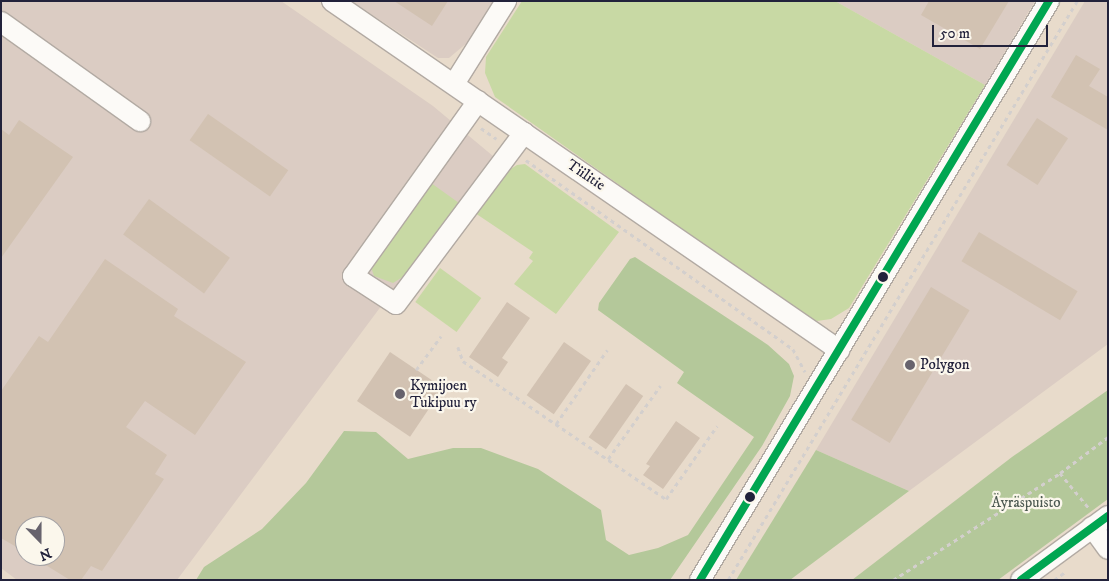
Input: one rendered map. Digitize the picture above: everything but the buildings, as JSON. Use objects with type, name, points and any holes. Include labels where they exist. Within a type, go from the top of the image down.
[{"type":"street","name":"Tiilitie","points":[[332,1],[839,350]]},
{"type":"street","points":[[454,84],[506,1]]},
{"type":"street","points":[[700,580],[1049,1]]},
{"type":"street","points":[[1,22],[140,121]]},
{"type":"street","points":[[478,101],[353,276],[396,304],[524,133]]},
{"type":"street","points":[[1020,580],[1099,522],[1108,549]]},
{"type":"path","points":[[728,580],[1077,1]]},
{"type":"path","points":[[466,117],[793,349],[806,376]]},
{"type":"path","points":[[416,370],[441,336]]},
{"type":"path","points":[[458,347],[463,361],[666,499],[717,426]]},
{"type":"path","points":[[556,424],[608,350]]},
{"type":"path","points":[[608,459],[660,386]]},
{"type":"path","points":[[893,580],[1060,473],[1108,437]]},
{"type":"path","points":[[1060,473],[1082,497],[1099,522]]},
{"type":"shaded area","points":[[1,1],[281,1],[433,106],[493,156],[177,580],[17,580],[1,568]]},
{"type":"shaded area","points":[[351,1],[493,1],[468,42],[449,58],[438,58]]},
{"type":"shaded area","points":[[835,1],[1035,1],[985,85]]},
{"type":"shaded area","points":[[1085,1],[1108,1],[1108,344],[909,491],[816,450]]},
{"type":"green space","points":[[522,1],[835,1],[985,85],[849,308],[831,319],[817,321],[805,316],[495,97],[485,73],[486,57]]},
{"type":"green space","points":[[525,164],[619,232],[556,314],[514,284],[533,261],[529,258],[533,252],[475,213],[506,172],[517,165]]},
{"type":"green space","points":[[431,183],[459,203],[409,273],[393,283],[374,276],[371,267]]},
{"type":"green space","points":[[635,257],[768,345],[789,364],[794,376],[790,396],[762,446],[670,580],[196,580],[204,567],[262,529],[306,483],[344,431],[376,432],[408,459],[453,448],[481,448],[538,469],[601,510],[606,540],[629,555],[658,548],[688,535],[754,437],[677,383],[684,372],[598,310],[599,303],[630,259]]},
{"type":"green space","points":[[440,268],[481,298],[457,332],[415,302]]},
{"type":"green space","name":"Äyräspuisto","points":[[1108,390],[1108,499],[998,580],[852,580],[1012,457]]},
{"type":"green space","points":[[816,450],[909,491],[790,580],[736,580]]},
{"type":"transit line","points":[[700,580],[1049,1]]},
{"type":"transit line","points":[[1021,580],[1108,516]]},
{"type":"place","name":"Polygon","points":[[910,365]]},
{"type":"place","name":"Kymijoen Tukipuu ry","points":[[400,394]]}]
